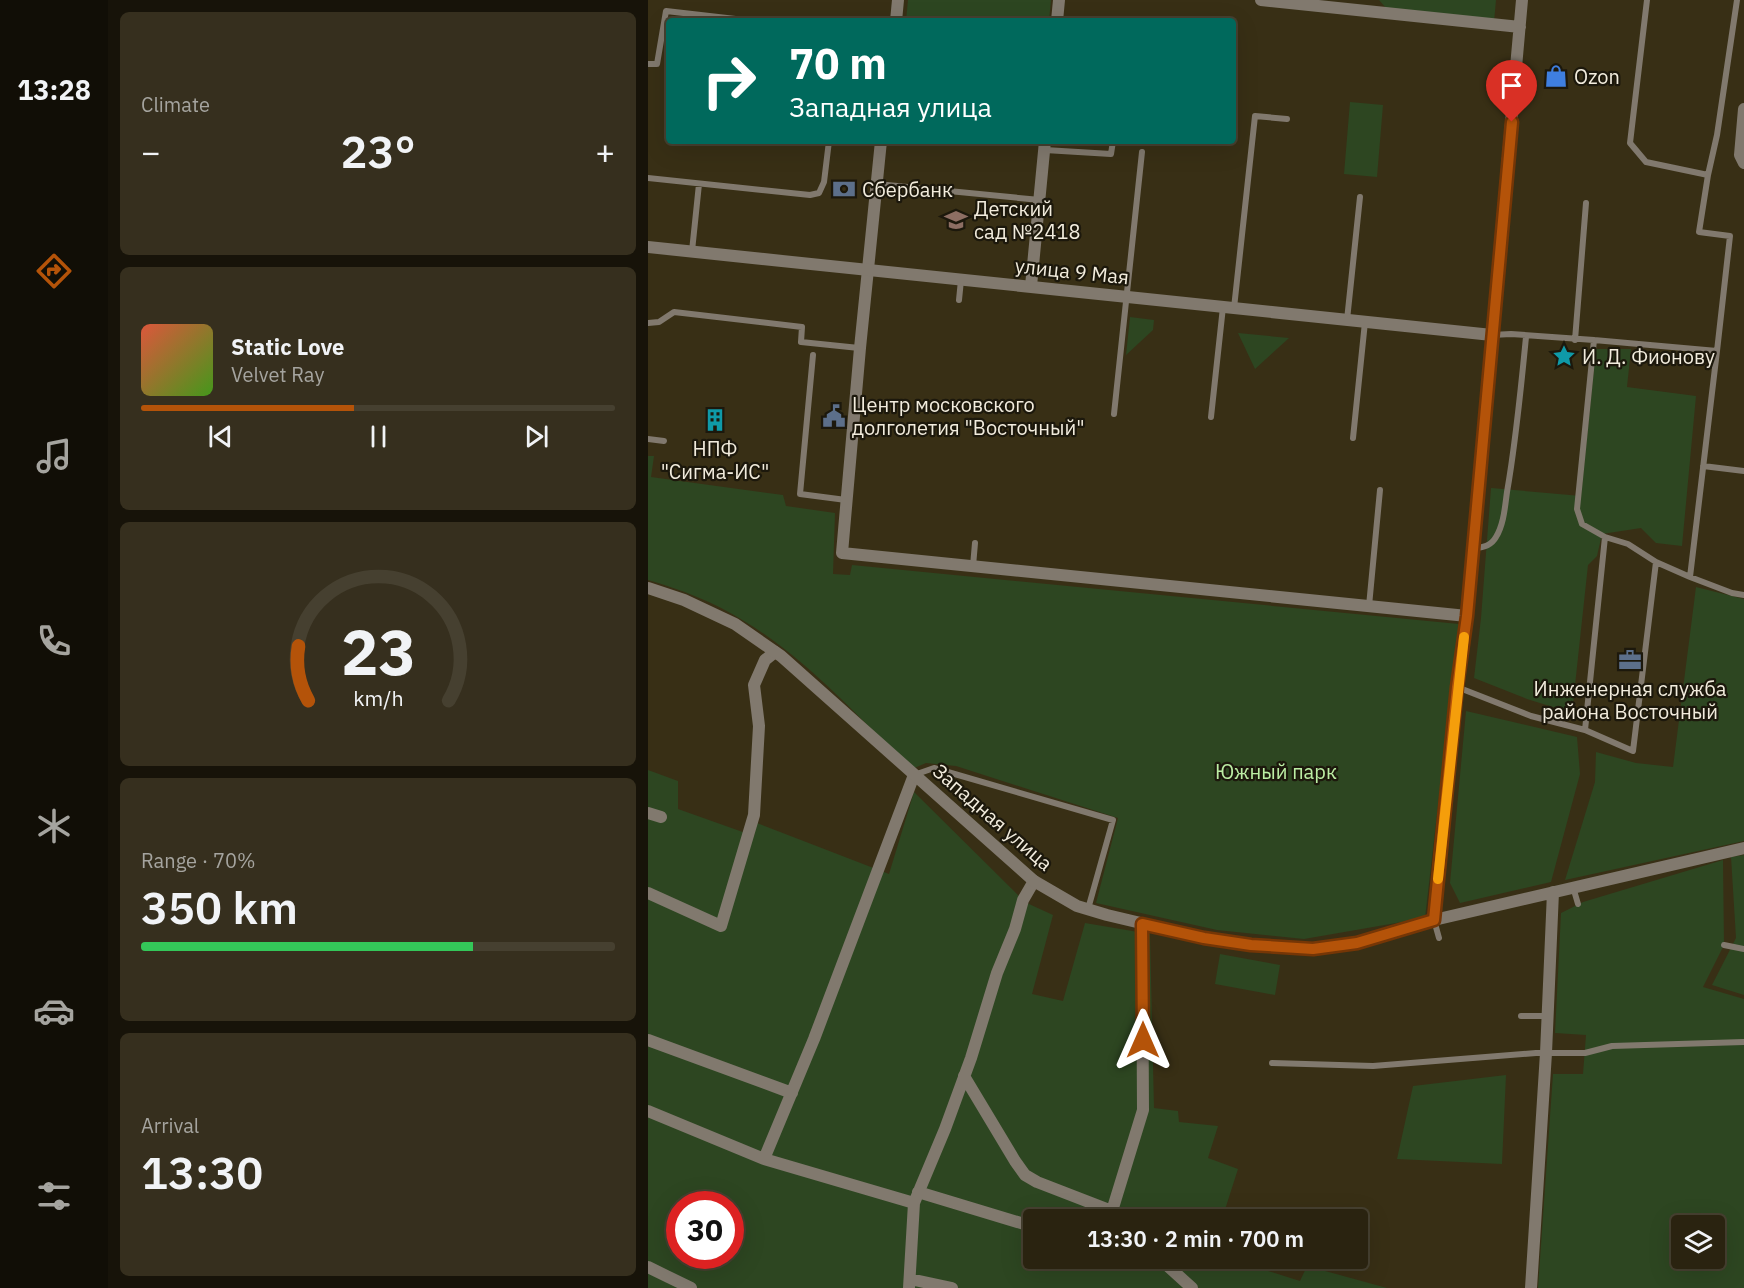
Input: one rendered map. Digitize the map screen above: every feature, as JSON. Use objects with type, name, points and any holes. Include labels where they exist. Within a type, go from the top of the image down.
[{"type":"street","points":[[896,18],[898,0]]},
{"type":"street","points":[[1057,18],[1059,0]]},
{"type":"street","points":[[1261,0],[1520,27]]},
{"type":"street","points":[[1371,0],[1377,9],[1385,14]]},
{"type":"street","points":[[1434,920],[1457,687],[1467,616],[1522,0]]},
{"type":"street","points":[[1744,109],[1740,155],[1744,163]]},
{"type":"street","points":[[881,144],[842,554],[1370,600],[1467,616]]},
{"type":"street","points":[[1031,286],[1032,242],[1040,200],[1045,145]]},
{"type":"street","name":"улица 9 Мая","points":[[648,247],[1492,335]]},
{"type":"street","name":"Западная улица","points":[[648,588],[684,600],[735,624],[775,652],[1034,881],[1077,906],[1142,924],[1215,940],[1313,949],[1357,943],[1434,920],[1744,848]]},
{"type":"street","points":[[648,893],[721,926],[754,815],[759,726],[754,685],[765,660],[775,652]]},
{"type":"street","points":[[764,1159],[792,1093],[914,775]]},
{"type":"street","points":[[952,1288],[910,1283],[916,1197],[945,1129],[1023,900],[1034,881]]},
{"type":"street","points":[[1531,1288],[1530,1231],[1546,1053],[1553,892]]},
{"type":"street","points":[[1118,1209],[1143,1110],[1142,924]]},
{"type":"street","points":[[648,1040],[792,1093]]},
{"type":"street","points":[[964,1076],[1025,1175],[1102,1209]]},
{"type":"street","points":[[648,1111],[764,1159],[1023,1224]]},
{"type":"street","points":[[648,1267],[691,1288]]},
{"type":"street","points":[[1172,1269],[1192,1288]]},
{"type":"lane","points":[[1647,0],[1630,143],[1646,162],[1708,175]]},
{"type":"lane","points":[[1690,577],[1730,236],[1700,232],[1737,0]]},
{"type":"lane","points":[[648,63],[657,64],[666,11],[727,18]]},
{"type":"lane","points":[[1211,417],[1255,116],[1287,119]]},
{"type":"lane","points":[[648,178],[810,195],[819,193],[824,182],[829,144]]},
{"type":"lane","points":[[1045,145],[1111,154],[1113,144]]},
{"type":"lane","points":[[1114,414],[1142,152]]},
{"type":"lane","points":[[692,251],[699,184]]},
{"type":"lane","points":[[877,184],[1040,200]]},
{"type":"lane","points":[[1347,320],[1360,197]]},
{"type":"lane","points":[[1575,340],[1586,203]]},
{"type":"lane","points":[[959,300],[961,279]]},
{"type":"lane","points":[[648,323],[659,322],[674,312],[802,327],[801,342],[860,348]]},
{"type":"lane","points":[[1353,438],[1365,322]]},
{"type":"lane","points":[[1492,335],[1511,334],[1717,351]]},
{"type":"lane","points":[[1473,549],[1491,544],[1497,536],[1503,518],[1510,478],[1526,337]]},
{"type":"lane","points":[[1594,340],[1577,508],[1582,524],[1605,537],[1628,544],[1656,562],[1744,596]]},
{"type":"lane","points":[[813,355],[800,494],[847,500]]},
{"type":"lane","points":[[648,440],[664,441]]},
{"type":"lane","points":[[1703,466],[1744,471]]},
{"type":"lane","points":[[1370,600],[1380,490]]},
{"type":"lane","points":[[1585,730],[1605,537]]},
{"type":"lane","points":[[973,566],[975,543]]},
{"type":"lane","points":[[1457,687],[1531,716],[1585,730],[1633,751],[1656,562]]},
{"type":"lane","points":[[914,775],[934,768],[1113,820],[1088,909]]},
{"type":"lane","points":[[1573,886],[1578,904]]},
{"type":"lane","points":[[1434,920],[1439,938]]},
{"type":"lane","points":[[1724,945],[1744,949]]},
{"type":"lane","points":[[1521,1016],[1548,1016]]},
{"type":"lane","points":[[1272,1063],[1373,1066],[1546,1053],[1585,1053],[1612,1046],[1744,1042]]},
{"type":"green space","points":[[908,0],[1051,0],[1049,18],[906,18]]},
{"type":"green space","points":[[1379,0],[1496,0],[1494,22],[1386,8]]},
{"type":"green space","points":[[1350,102],[1383,105],[1377,177],[1344,174]]},
{"type":"green space","points":[[1130,317],[1154,320],[1153,330],[1126,355]]},
{"type":"green space","points":[[1238,333],[1289,338],[1255,369]]},
{"type":"green space","points":[[1596,349],[1631,349],[1627,387],[1696,396],[1682,546],[1656,543],[1641,528],[1602,534],[1597,556],[1588,565],[1572,713],[1527,699],[1474,678],[1491,488],[1581,496]]},
{"type":"green space","name":"Южный парк","points":[[648,456],[654,456],[651,477],[783,495],[786,506],[835,513],[833,574],[850,575],[852,565],[1459,624],[1425,918],[1304,939],[1217,930],[1096,903],[1118,818],[956,766],[926,763],[912,769],[832,690],[767,636],[709,602],[648,580]]},
{"type":"green space","points":[[1696,587],[1744,599],[1744,841],[1565,880],[1595,782],[1596,752],[1636,763],[1673,767]]},
{"type":"green space","points":[[1466,711],[1577,737],[1580,774],[1551,882],[1460,903],[1450,883]]},
{"type":"green space","points":[[648,770],[678,781],[678,809],[754,836],[757,823],[889,874],[914,792],[1023,900],[1053,915],[1032,994],[1063,1001],[1085,923],[1150,934],[1154,1108],[1178,1111],[1179,1122],[1218,1126],[1208,1158],[1238,1169],[1225,1209],[1023,1209],[1023,1269],[1262,1269],[1300,1281],[1306,1269],[1318,1269],[1387,1288],[648,1288]]},
{"type":"green space","points":[[1744,855],[1744,995],[1712,985],[1736,938],[1731,857]]},
{"type":"green space","points":[[1723,860],[1724,945],[1703,987],[1744,999],[1744,1288],[1538,1288],[1553,1074],[1583,1074],[1586,1035],[1555,1033],[1561,913],[1583,902]]},
{"type":"green space","points":[[1220,954],[1280,965],[1275,995],[1215,984]]},
{"type":"green space","points":[[1506,1075],[1502,1164],[1397,1159],[1413,1086]]},
{"type":"slow traffic","points":[[1438,879],[1464,637]]},
{"type":"place","name":"Ozon","points":[[1556,76]]},
{"type":"place","name":"Сбербанк","points":[[844,189]]},
{"type":"place","name":"Детский сад №2418","points":[[956,220]]},
{"type":"place","name":"И. Д. Фионову","points":[[1564,356]]},
{"type":"place","name":"Центр московского долголетия \"Восточный\"","points":[[834,416]]},
{"type":"place","name":"НПФ \"Сигма-ИС\"","points":[[715,420]]},
{"type":"place","name":"Инженерная служба района Восточный","points":[[1630,660]]},
{"type":"route","points":[[1143,1040],[1142,924],[1204,938],[1251,945],[1313,949],[1357,943],[1434,920],[1457,687],[1467,616],[1512,122]]}]
